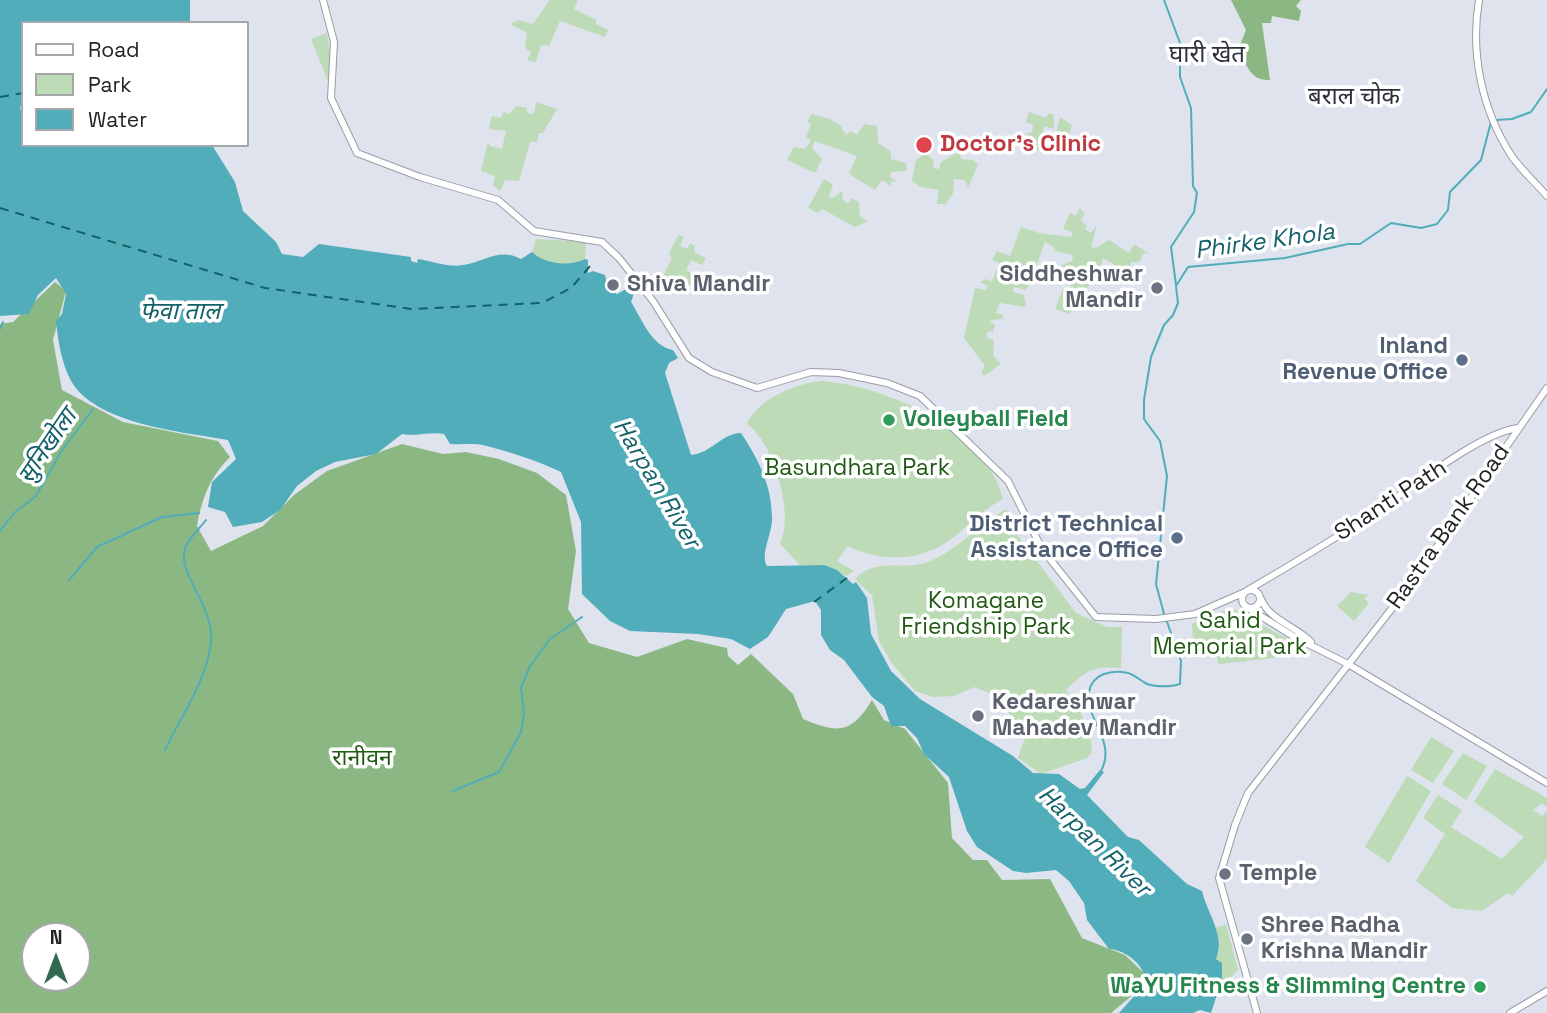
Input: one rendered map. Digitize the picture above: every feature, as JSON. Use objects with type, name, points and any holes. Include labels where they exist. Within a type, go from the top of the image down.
[{"type":"main road","points":[[323,0],[334,42],[331,98],[357,153],[420,177],[498,200],[534,231],[602,242],[619,258],[653,301],[690,358],[712,372],[747,387],[761,388],[801,374],[828,372],[856,375],[912,392],[936,409],[1007,481],[1042,548],[1093,615],[1104,620],[1156,619],[1201,613],[1218,605],[1235,604],[1247,608],[1296,638],[1312,643],[1547,783]]},
{"type":"main road","points":[[1479,0],[1475,26],[1480,81],[1492,116],[1512,156],[1547,195]]},
{"type":"main road","name":"Rastra Bank Road","points":[[1257,1013],[1221,892],[1221,868],[1248,793],[1433,554],[1547,388]]},
{"type":"main road","name":"Shanti Path","points":[[1218,605],[1247,591],[1345,533],[1503,430],[1518,428]]},
{"type":"main road","points":[[1247,608],[1258,606],[1261,586],[1267,578]]},
{"type":"main road","points":[[1247,608],[1242,600],[1247,591],[1255,591],[1271,614],[1303,633],[1312,643]]},
{"type":"main road","points":[[1510,1013],[1547,991]]},
{"type":"green space","points":[[550,0],[578,0],[574,9],[596,20],[596,24],[608,30],[605,37],[560,21],[549,46],[541,45],[536,62],[527,60],[531,53],[525,47],[527,33],[510,24],[518,20],[533,24]]},
{"type":"green space","points":[[1231,0],[1301,0],[1296,6],[1301,11],[1299,21],[1272,16],[1271,23],[1262,23],[1270,80],[1253,75],[1238,50],[1246,30]]},
{"type":"green space","points":[[327,33],[330,53],[329,84],[311,39]]},
{"type":"green space","points":[[536,102],[557,109],[543,133],[539,133],[537,142],[530,142],[519,181],[505,180],[500,191],[493,185],[495,176],[481,171],[488,142],[490,146],[502,149],[506,131],[489,129],[492,116],[501,118],[503,112],[509,114],[516,106],[527,108],[527,113],[534,114]]},
{"type":"green space","points":[[1029,112],[1046,118],[1049,113],[1054,115],[1054,129],[1044,126],[1043,134],[1056,134],[1060,117],[1072,125],[1064,154],[1056,154],[1057,146],[1054,145],[1051,151],[1044,146],[1042,152],[1032,147],[1031,138],[1026,134],[1032,132],[1033,125],[1026,122]]},
{"type":"green space","points":[[812,114],[840,125],[846,135],[851,131],[857,135],[864,124],[877,126],[878,143],[891,152],[891,159],[906,163],[907,171],[891,172],[890,177],[898,182],[891,181],[891,186],[882,180],[875,190],[849,174],[857,156],[815,141],[812,148],[822,159],[815,173],[787,160],[794,147],[805,149],[811,140],[806,137],[811,124],[807,122]]},
{"type":"green space","points":[[960,151],[961,159],[972,160],[978,164],[968,188],[965,180],[954,179],[953,193],[946,204],[937,204],[939,190],[920,187],[912,181],[916,160],[926,153],[934,161],[933,168],[939,169],[941,162]]},
{"type":"green space","points":[[824,179],[833,185],[829,196],[832,198],[843,191],[842,199],[848,204],[852,198],[859,202],[860,217],[868,221],[855,227],[822,209],[818,213],[808,208]]},
{"type":"green space","points":[[1080,208],[1085,214],[1080,220],[1087,226],[1085,229],[1091,233],[1097,225],[1091,247],[1096,248],[1109,240],[1129,253],[1134,244],[1150,254],[1144,253],[1139,262],[1131,262],[1130,269],[1124,267],[1119,276],[1113,277],[1114,264],[1103,258],[1098,275],[1085,270],[1084,274],[1093,278],[1070,314],[1055,309],[1063,288],[1068,289],[1077,276],[1074,273],[1067,282],[1063,280],[1068,268],[1060,266],[1072,261],[1073,255],[1054,251],[1055,248],[1045,242],[1033,275],[1024,272],[1020,279],[1030,283],[1026,290],[1014,287],[1013,292],[1024,295],[1026,307],[1000,303],[996,313],[1003,315],[1003,319],[991,320],[990,323],[995,324],[993,332],[988,331],[986,337],[994,340],[993,356],[1001,364],[985,375],[981,374],[985,366],[964,338],[975,288],[986,290],[988,286],[980,282],[986,279],[992,282],[999,263],[992,260],[997,251],[1010,256],[1021,227],[1039,233],[1071,237],[1073,232],[1063,229],[1070,213],[1076,216]]},
{"type":"green space","points":[[678,235],[684,237],[680,246],[687,249],[690,243],[695,246],[694,252],[706,258],[702,265],[691,260],[686,270],[696,277],[691,285],[685,282],[680,290],[673,285],[670,288],[666,284],[662,287],[659,285],[672,258],[669,254]]},
{"type":"green space","points":[[536,239],[586,242],[585,259],[565,263],[550,262],[532,252]]},
{"type":"green space","name":"रानीवन","points":[[55,282],[66,291],[53,340],[62,390],[123,422],[218,441],[230,457],[208,488],[197,526],[211,551],[263,526],[294,495],[327,471],[402,444],[443,454],[466,452],[499,459],[537,473],[566,495],[576,551],[568,609],[589,643],[637,657],[687,639],[727,648],[728,656],[738,665],[751,654],[793,694],[803,719],[825,727],[842,728],[850,725],[872,700],[884,720],[905,729],[948,783],[952,838],[973,860],[987,860],[1002,880],[1050,879],[1082,938],[1125,955],[1145,974],[1134,994],[1111,1013],[0,1013],[0,324],[13,322]]},
{"type":"green space","name":"Basundhara Park","points":[[822,381],[875,392],[931,416],[956,433],[977,453],[993,475],[1003,499],[947,542],[923,553],[898,558],[885,557],[848,546],[837,561],[854,571],[846,576],[824,565],[800,565],[780,544],[785,516],[779,480],[766,446],[747,424],[759,407],[779,394],[801,385]]},
{"type":"green space","name":"Komagane Friendship Park","points":[[1006,509],[1016,533],[1076,613],[1107,627],[1122,627],[1121,668],[1090,671],[1066,690],[1087,726],[1092,752],[1087,758],[1041,774],[1018,758],[1025,738],[999,697],[974,687],[954,696],[933,697],[915,691],[891,662],[879,641],[872,595],[855,579],[872,568],[918,565],[939,557]]},
{"type":"green space","points":[[1351,592],[1368,595],[1364,599],[1369,603],[1354,621],[1337,606]]},
{"type":"green space","name":"Sahid Memorial Park","points":[[1231,608],[1288,639],[1274,658],[1218,664],[1217,656],[1194,658],[1192,624]]},
{"type":"green space","points":[[1431,737],[1454,751],[1433,783],[1411,770]]},
{"type":"green space","points":[[1463,753],[1487,766],[1466,800],[1442,784]]},
{"type":"green space","points":[[1495,769],[1547,798],[1547,807],[1542,803],[1533,810],[1542,816],[1547,811],[1547,859],[1512,896],[1508,893],[1482,911],[1452,908],[1416,881],[1445,834],[1423,818],[1438,795],[1462,810],[1451,827],[1502,859],[1524,837],[1474,802]]},
{"type":"green space","points":[[1407,776],[1431,791],[1389,863],[1365,847]]},
{"type":"green space","points":[[1226,924],[1238,970],[1223,986],[1220,984],[1222,979],[1216,959],[1219,951],[1216,928]]},
{"type":"water","name":"फेवा ताल","points":[[0,0],[190,0],[190,21],[21,21],[21,147],[213,147],[235,182],[243,211],[276,242],[282,254],[303,257],[319,244],[411,257],[411,261],[417,263],[418,259],[458,266],[506,254],[521,259],[532,252],[557,263],[588,260],[588,273],[593,271],[605,275],[608,289],[617,294],[626,289],[634,293],[631,302],[648,331],[659,343],[673,350],[678,358],[669,363],[665,373],[691,455],[704,451],[728,436],[741,433],[759,463],[770,495],[772,519],[765,556],[767,566],[824,565],[837,570],[853,584],[856,582],[867,598],[871,634],[891,671],[920,699],[1013,756],[1033,773],[1059,774],[1080,789],[1085,788],[1100,770],[1104,772],[1087,795],[1128,837],[1139,840],[1187,884],[1202,891],[1219,942],[1216,959],[1222,963],[1222,979],[1211,1013],[1200,1010],[1193,1013],[1119,1013],[1145,984],[1145,977],[1139,965],[1122,952],[1109,949],[1087,920],[1084,903],[1069,881],[1056,870],[1026,873],[1013,871],[977,847],[967,831],[949,777],[924,754],[917,738],[905,726],[891,726],[884,706],[872,697],[844,660],[830,650],[821,635],[821,610],[815,601],[786,609],[768,637],[750,649],[731,639],[698,634],[630,631],[610,621],[582,594],[581,522],[561,472],[483,445],[450,444],[444,434],[402,434],[376,454],[335,462],[316,471],[297,486],[280,510],[262,522],[233,527],[225,512],[208,507],[212,482],[236,459],[228,440],[164,429],[118,416],[82,394],[70,379],[60,350],[56,321],[62,314],[66,294],[56,278],[38,295],[29,314],[0,316]]},
{"type":"waterway","points":[[1164,0],[1180,43],[1180,77],[1191,108],[1193,186],[1197,193],[1194,212],[1171,247],[1176,285]]},
{"type":"waterway","name":"Phirke Khola","points":[[1496,120],[1512,119],[1531,112],[1547,89]]},
{"type":"waterway","name":"Phirke Khola","points":[[1164,614],[1156,584],[1167,476],[1160,441],[1144,419],[1144,400],[1151,357],[1164,325],[1173,315],[1178,303],[1176,286],[1188,267],[1285,258],[1348,244],[1360,244],[1391,223],[1421,228],[1437,224],[1448,210],[1450,192],[1481,160],[1491,122]]},
{"type":"waterway","points":[[0,329],[3,322]]},
{"type":"waterway","name":"सुनिखोला","points":[[0,531],[14,513],[36,496],[62,450],[93,409]]},
{"type":"waterway","points":[[69,580],[97,547],[162,517],[199,513]]},
{"type":"waterway","points":[[165,750],[199,684],[209,656],[211,629],[185,566],[184,556],[186,546],[206,520]]},
{"type":"waterway","points":[[453,791],[499,772],[521,732],[524,713],[521,688],[530,666],[550,639],[582,617]]},
{"type":"waterway","name":"Phirke Khola","points":[[1101,771],[1105,750],[1091,712],[1091,686],[1103,674],[1115,672],[1131,674],[1151,685],[1180,684],[1181,661],[1166,619]]},
{"type":"ferry route","points":[[0,97],[21,93]]},
{"type":"ferry route","points":[[0,208],[265,288],[411,309],[542,303],[571,288],[591,265]]},
{"type":"ferry route","points":[[814,602],[847,578]]},
{"type":"place","name":"Doctor's Clinic","points":[[924,145]]},
{"type":"place","name":"Shiva Mandir","points":[[613,285]]},
{"type":"place","name":"Siddheshwar Mandir","points":[[1157,288]]},
{"type":"place","name":"Inland Revenue Office","points":[[1462,360]]},
{"type":"place","name":"Volleyball Field","points":[[889,420]]},
{"type":"place","name":"District Technical Assistance Office","points":[[1177,538]]},
{"type":"place","name":"Kedareshwar Mahadev Mandir","points":[[978,716]]},
{"type":"place","name":"Temple","points":[[1225,874]]},
{"type":"place","name":"Shree Radha Krishna Mandir","points":[[1247,939]]},
{"type":"place","name":"WaYU Fitness & Slimming Centre","points":[[1480,987]]},
{"type":"district","name":"घारी खेत","points":[[1207,55]]},
{"type":"district","name":"बराल चोक","points":[[1354,97]]},
{"type":"water label","name":"Harpan River","points":[[656,484]]},
{"type":"water label","name":"Harpan River","points":[[1094,842]]}]
